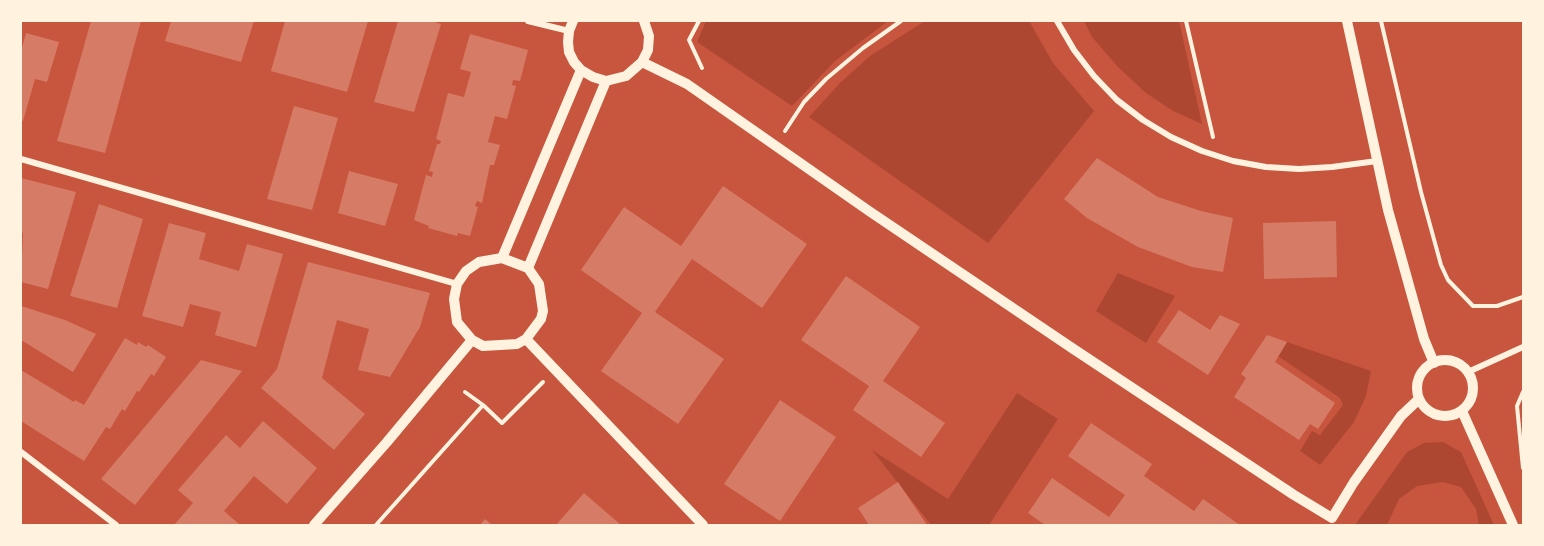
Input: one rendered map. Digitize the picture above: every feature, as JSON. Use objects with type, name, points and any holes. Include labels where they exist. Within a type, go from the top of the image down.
[{"type":"street","points":[[528,21],[571,26],[569,52],[581,70],[592,77],[606,81],[626,76],[642,62],[648,50],[649,36],[644,21]]},
{"type":"street","points":[[1057,21],[1074,50],[1117,100],[1143,120],[1202,151],[1233,161],[1266,167],[1299,169],[1377,161]]},
{"type":"street","points":[[1347,21],[1388,210],[1424,339],[1434,363]]},
{"type":"street","points":[[642,62],[687,84],[879,218],[1294,495],[1329,521],[1401,416],[1419,399]]},
{"type":"street","points":[[502,258],[581,70]]},
{"type":"street","points":[[528,268],[606,81]]},
{"type":"street","points":[[21,159],[457,284]]},
{"type":"street","points":[[502,258],[528,268],[539,284],[543,311],[541,319],[526,339],[517,344],[483,346],[472,340],[457,322],[454,299],[457,284],[466,271],[479,262],[502,258]]},
{"type":"street","points":[[526,339],[703,525]]},
{"type":"street","points":[[314,525],[472,340]]},
{"type":"street","points":[[1468,372],[1523,347]]},
{"type":"street","points":[[1448,360],[1464,366],[1468,372],[1474,387],[1474,394],[1462,411],[1449,416],[1434,414],[1423,406],[1417,389],[1418,380],[1428,366],[1448,360]]},
{"type":"street","points":[[1462,411],[1513,525]]},
{"type":"street","points":[[21,452],[116,525]]},
{"type":"path","points":[[699,21],[689,40],[702,68]]},
{"type":"path","points":[[776,145],[804,102],[826,79],[862,48],[901,21]]},
{"type":"path","points":[[1186,21],[1214,141]]},
{"type":"path","points":[[1381,21],[1421,192],[1441,265],[1448,280],[1473,306],[1497,306],[1523,297]]},
{"type":"path","points":[[465,392],[502,423],[543,382]]},
{"type":"path","points":[[1523,392],[1517,406],[1523,468]]},
{"type":"path","points":[[376,525],[483,405]]},
{"type":"shaded area","points":[[706,21],[888,21],[835,61],[792,106],[697,42]]},
{"type":"shaded area","points":[[925,21],[1029,21],[1053,63],[1094,111],[988,243],[809,117],[840,83],[870,56]]},
{"type":"shaded area","points":[[1084,21],[1179,21],[1202,124],[1173,111],[1146,93],[1117,66],[1092,37]]},
{"type":"shaded area","points":[[1118,273],[1175,296],[1146,343],[1096,311]]},
{"type":"shaded area","points":[[1287,342],[1371,371],[1366,396],[1354,422],[1320,465],[1300,451],[1312,431],[1320,435],[1343,405],[1340,398],[1278,356]]},
{"type":"shaded area","points":[[1017,393],[1058,419],[989,525],[931,525],[872,450],[948,499]]},
{"type":"shaded area","points":[[1443,442],[1461,452],[1494,525],[1479,525],[1476,509],[1461,487],[1443,482],[1417,486],[1399,499],[1387,525],[1355,525],[1407,452],[1424,443]]},
{"type":"building","points":[[91,21],[141,21],[105,153],[57,141]]},
{"type":"building","points":[[171,21],[254,21],[241,62],[165,41]]},
{"type":"building","points":[[285,21],[368,21],[347,92],[271,71]]},
{"type":"building","points":[[398,21],[431,21],[441,24],[414,112],[374,102]]},
{"type":"building","points":[[26,33],[59,42],[47,82],[35,79],[23,121],[21,120],[21,51]]},
{"type":"building","points":[[470,34],[528,50],[520,81],[513,80],[512,85],[516,86],[507,119],[495,116],[488,142],[500,145],[494,165],[490,165],[482,203],[477,201],[475,206],[478,207],[470,236],[458,233],[457,236],[428,228],[429,226],[414,220],[426,175],[432,177],[433,172],[429,171],[437,144],[441,141],[436,139],[448,93],[464,97],[471,72],[460,69]]},
{"type":"building","points":[[294,106],[338,118],[312,210],[267,199]]},
{"type":"building","points":[[1097,158],[1158,197],[1201,211],[1233,218],[1223,272],[1192,267],[1138,247],[1087,218],[1064,199]]},
{"type":"building","points":[[349,171],[398,184],[385,226],[338,213]]},
{"type":"building","points":[[21,178],[76,192],[48,289],[21,282],[23,233],[21,232]]},
{"type":"building","points":[[723,186],[807,244],[762,308],[692,259],[655,312],[724,359],[678,424],[601,371],[642,313],[581,270],[624,207],[681,246]]},
{"type":"building","points":[[99,204],[143,219],[117,308],[70,296]]},
{"type":"building","points":[[1336,221],[1337,277],[1264,279],[1263,223]]},
{"type":"building","points":[[169,223],[206,233],[199,259],[239,271],[247,244],[283,254],[256,347],[215,335],[221,312],[190,304],[183,327],[142,316]]},
{"type":"building","points":[[308,262],[430,293],[420,327],[390,377],[358,370],[369,329],[337,320],[322,378],[365,414],[334,450],[261,388],[277,369]]},
{"type":"building","points":[[846,276],[920,327],[883,381],[945,423],[921,457],[853,410],[869,386],[801,340]]},
{"type":"building","points":[[21,306],[65,320],[96,334],[73,372],[21,340]]},
{"type":"building","points":[[1179,310],[1210,330],[1220,315],[1240,324],[1208,375],[1157,342]]},
{"type":"building","points":[[1267,335],[1287,342],[1275,362],[1335,403],[1318,429],[1310,424],[1299,440],[1234,397],[1246,378],[1241,374]]},
{"type":"building","points":[[125,338],[137,345],[138,342],[146,347],[148,345],[166,357],[154,376],[151,374],[139,392],[137,391],[125,411],[122,409],[110,429],[106,427],[84,461],[21,421],[21,370],[74,402],[75,400],[84,405]]},
{"type":"building","points":[[201,360],[242,371],[135,505],[101,479]]},
{"type":"building","points":[[780,400],[836,437],[780,521],[724,484]]},
{"type":"building","points":[[263,421],[317,468],[287,504],[254,476],[224,511],[240,525],[174,525],[193,503],[178,490],[226,435],[240,448]]},
{"type":"building","points":[[1091,423],[1152,464],[1144,476],[1194,511],[1203,499],[1240,525],[1045,525],[1028,513],[1052,478],[1109,517],[1125,495],[1068,456]]},
{"type":"building","points":[[898,482],[927,525],[869,525],[858,508]]},
{"type":"building","points":[[584,493],[621,525],[556,525]]},
{"type":"building","points":[[485,519],[492,525],[480,525]]}]
